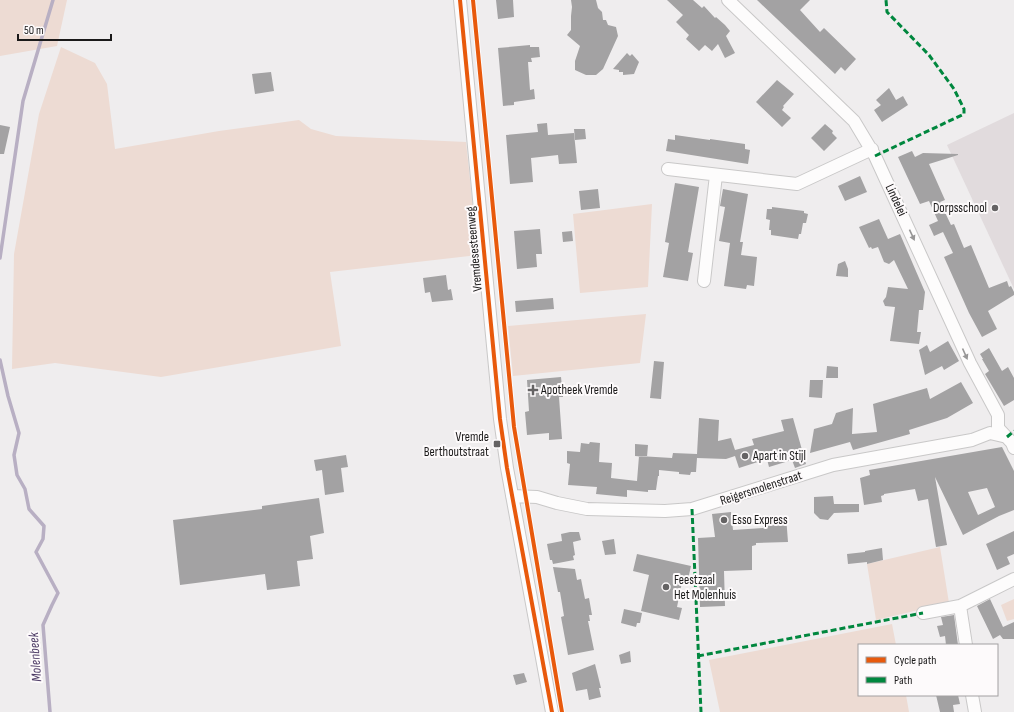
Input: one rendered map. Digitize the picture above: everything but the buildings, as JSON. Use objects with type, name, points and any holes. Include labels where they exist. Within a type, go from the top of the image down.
[{"type":"street","name":"Vremdesesteenweg","points":[[460,0],[499,411],[512,496],[552,712]]},
{"type":"street","name":"Lindelei","points":[[728,0],[854,121],[872,149],[970,363],[998,415],[998,428],[1007,437],[1014,448]]},
{"type":"street","points":[[668,169],[797,184],[872,149]]},
{"type":"street","points":[[704,281],[716,175]]},
{"type":"street","name":"Reigersmolenstraat","points":[[512,496],[538,497],[557,503],[587,509],[658,511],[692,510],[833,465],[972,440],[990,434],[1007,437]]},
{"type":"street","points":[[924,613],[960,606],[1014,579]]},
{"type":"street","points":[[960,606],[966,644]]},
{"type":"street","points":[[972,696],[975,712]]},
{"type":"shaded area","points":[[0,0],[67,0],[57,46],[0,56]]},
{"type":"shaded area","points":[[61,47],[95,63],[107,84],[115,149],[219,131],[299,120],[311,129],[336,136],[466,142],[478,255],[330,272],[341,346],[161,377],[55,363],[12,369],[14,254],[39,114]]},
{"type":"shaded area","name":"Dorpsschool","points":[[1014,113],[1014,289],[947,145]]},
{"type":"shaded area","points":[[652,204],[648,287],[580,293],[573,214]]},
{"type":"shaded area","points":[[646,314],[640,363],[513,376],[508,326]]},
{"type":"shaded area","points":[[940,547],[949,603],[876,620],[867,564]]},
{"type":"shaded area","points":[[1014,599],[1014,619],[1007,621],[1001,605]]},
{"type":"shaded area","points":[[892,624],[896,644],[858,644],[858,696],[906,696],[909,712],[720,712],[709,660]]},
{"type":"waterway","name":"Molenbeek","points":[[0,258],[23,101],[53,0]]},
{"type":"waterway","name":"Molenbeek","points":[[0,360],[8,396],[19,433],[14,455],[17,475],[25,489],[29,509],[44,526],[43,539],[36,552],[58,593],[43,625],[50,712]]},
{"type":"marked path","points":[[875,156],[964,114],[964,109],[954,89],[929,55],[887,12],[886,0]]},
{"type":"marked path","points":[[1007,437],[1014,431]]},
{"type":"marked path","points":[[692,509],[701,712]]},
{"type":"marked path","points":[[698,656],[923,613]]},
{"type":"cycle path","points":[[460,0],[500,419],[507,468],[552,712]]},
{"type":"cycle path","points":[[473,0],[514,427],[562,712]]},
{"type":"place","name":"Dorpsschool","points":[[995,208]]},
{"type":"place","name":"Apotheek Vremde","points":[[533,390]]},
{"type":"place","name":"Vremde Berthoutstraat","points":[[497,444]]},
{"type":"place","name":"Apart in Stijl","points":[[745,456]]},
{"type":"place","name":"Esso Express","points":[[724,520]]},
{"type":"place","name":"Feestzaal Het Molenhuis","points":[[666,587]]}]
